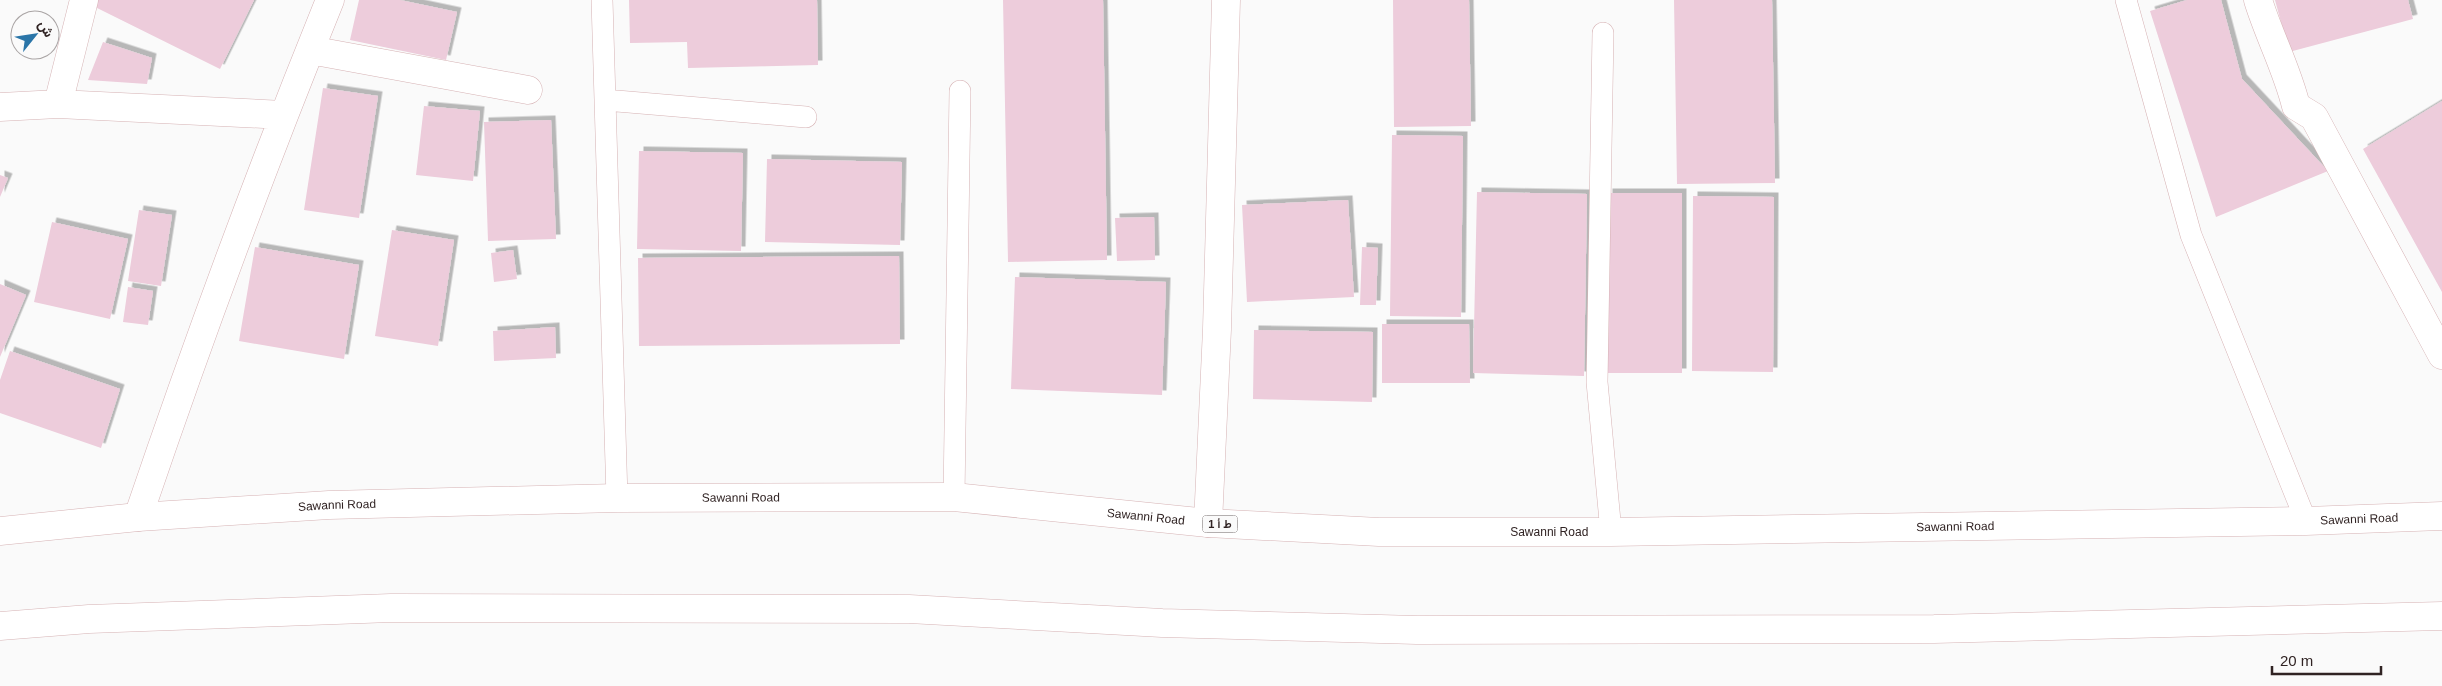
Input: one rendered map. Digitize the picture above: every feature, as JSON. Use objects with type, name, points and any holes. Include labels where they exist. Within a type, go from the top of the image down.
[{"type":"main road","points":[[58,104],[84,0]]},
{"type":"main road","points":[[138,517],[183,384],[284,115],[330,0]]},
{"type":"main road","points":[[1208,523],[1218,309],[1226,0]]},
{"type":"main road","points":[[2258,0],[2275,48],[2288,76],[2296,106],[2314,118],[2442,355]]},
{"type":"main road","points":[[310,50],[528,90]]},
{"type":"main road","points":[[0,107],[58,104],[284,115]]},
{"type":"main road","name":"Sawanni Road","points":[[0,531],[138,517],[329,505],[617,498],[954,497],[1208,523],[1379,532],[1611,532],[2306,521],[2442,516]]},
{"type":"main road","points":[[0,626],[89,618],[391,608],[909,609],[1162,623],[1417,630],[1934,628],[2442,616]]},
{"type":"lane","points":[[602,0],[617,498]]},
{"type":"lane","points":[[2126,0],[2192,235],[2306,521]]},
{"type":"lane","points":[[1603,33],[1597,382],[1611,532]]},
{"type":"lane","points":[[954,497],[960,91]]},
{"type":"lane","points":[[605,100],[806,117]]},
{"type":"building","points":[[93,0],[254,0],[220,69],[91,5]]},
{"type":"building","points":[[359,0],[400,0],[457,12],[446,60],[350,40]]},
{"type":"building","points":[[629,0],[817,0],[818,65],[688,68],[687,42],[630,43]]},
{"type":"building","points":[[1003,0],[1103,0],[1107,260],[1008,262]]},
{"type":"building","points":[[1393,0],[1469,0],[1471,126],[1394,127]]},
{"type":"building","points":[[1674,0],[1772,0],[1775,183],[1677,184]]},
{"type":"building","points":[[2187,0],[2221,0],[2242,79],[2328,171],[2216,217],[2150,11]]},
{"type":"building","points":[[2275,0],[2408,0],[2413,19],[2289,52]]},
{"type":"building","points":[[103,42],[152,58],[147,84],[88,80]]},
{"type":"building","points":[[323,88],[378,96],[359,218],[304,210]]},
{"type":"building","points":[[2442,101],[2442,292],[2363,149]]},
{"type":"building","points":[[424,106],[480,111],[473,181],[416,175]]},
{"type":"building","points":[[551,120],[556,239],[488,241],[484,122]]},
{"type":"building","points":[[1392,135],[1463,136],[1461,317],[1390,316]]},
{"type":"building","points":[[639,151],[743,153],[741,251],[637,249]]},
{"type":"building","points":[[767,159],[902,162],[900,245],[765,242]]},
{"type":"building","points":[[0,175],[8,178],[0,197]]},
{"type":"building","points":[[1477,192],[1587,194],[1584,376],[1473,373]]},
{"type":"building","points":[[1608,193],[1682,193],[1682,373],[1608,373]]},
{"type":"building","points":[[1693,196],[1774,197],[1773,372],[1692,371]]},
{"type":"building","points":[[1348,200],[1354,297],[1247,302],[1242,205]]},
{"type":"building","points":[[139,210],[172,215],[161,286],[128,281]]},
{"type":"building","points":[[1154,217],[1155,260],[1117,261],[1115,218]]},
{"type":"building","points":[[52,222],[128,239],[110,319],[34,302]]},
{"type":"building","points":[[392,230],[454,240],[438,346],[375,336]]},
{"type":"building","points":[[255,247],[359,265],[344,359],[239,341]]},
{"type":"building","points":[[1362,247],[1378,248],[1376,305],[1360,305]]},
{"type":"building","points":[[513,250],[517,279],[494,282],[491,253]]},
{"type":"building","points":[[899,256],[900,344],[639,346],[638,258]]},
{"type":"building","points":[[1015,277],[1166,282],[1162,395],[1011,389]]},
{"type":"building","points":[[0,284],[26,295],[0,357]]},
{"type":"building","points":[[128,287],[153,291],[148,325],[123,322]]},
{"type":"building","points":[[1382,324],[1469,324],[1470,383],[1382,383]]},
{"type":"building","points":[[555,327],[556,358],[494,361],[493,331]]},
{"type":"building","points":[[1254,330],[1373,332],[1372,402],[1253,399]]},
{"type":"building","points":[[10,351],[120,389],[101,448],[0,413],[0,380]]}]
